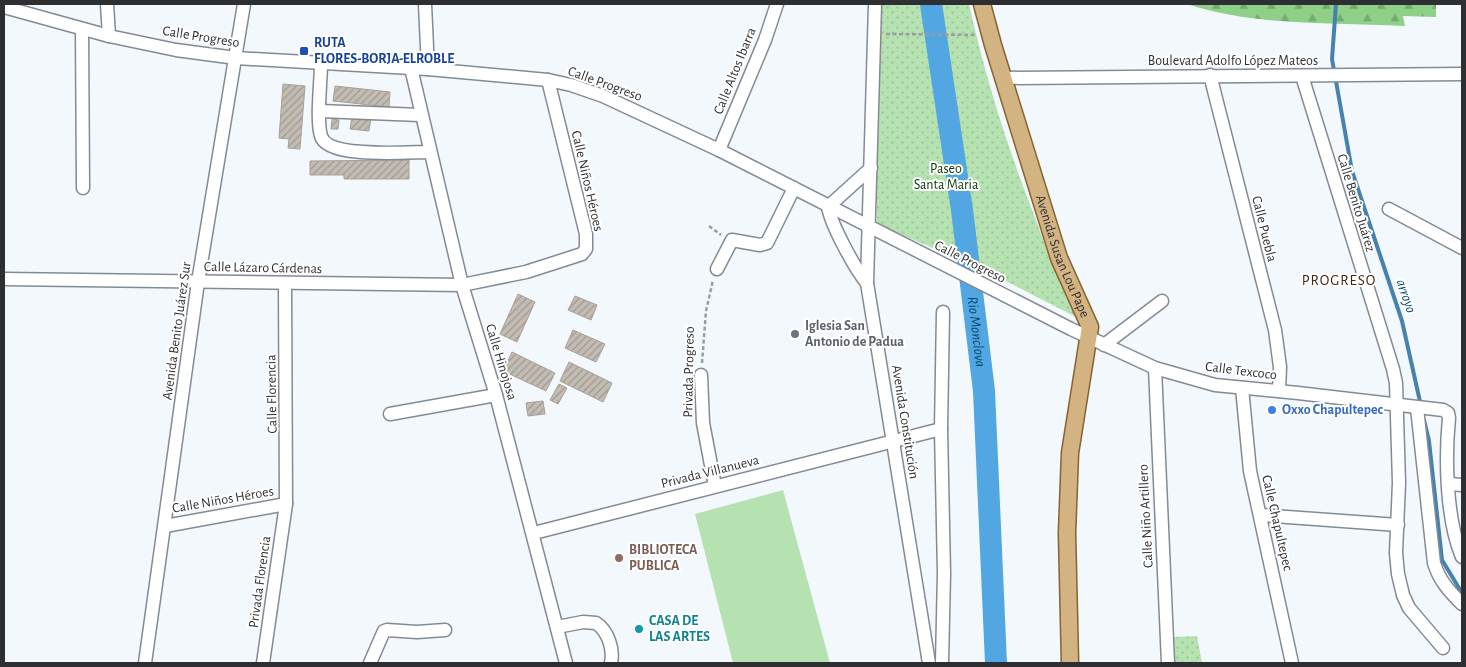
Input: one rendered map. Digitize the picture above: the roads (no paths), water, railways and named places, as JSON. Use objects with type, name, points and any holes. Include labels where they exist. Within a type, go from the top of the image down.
[{"type":"main road","name":"Avenida Susan Lou Pape","points":[[982,4],[1059,258],[1097,341],[1070,453],[1067,533],[1070,663]]},
{"type":"street","points":[[108,4],[109,36]]},
{"type":"street","name":"Avenida Benito Juárez Sur","points":[[145,663],[198,282],[244,4]]},
{"type":"street","points":[[425,4],[428,69]]},
{"type":"street","name":"Calle Altos Ibarra","points":[[719,150],[765,40],[777,4]]},
{"type":"street","name":"Avenida Constitución","points":[[875,4],[867,283],[929,663]]},
{"type":"street","name":"Calle Progreso","points":[[4,7],[109,36],[176,50],[236,58],[428,69],[548,80],[603,96],[719,150],[869,228],[1097,341]]},
{"type":"street","points":[[82,29],[83,188]]},
{"type":"street","points":[[321,63],[320,136],[324,143],[333,148],[356,152],[429,152]]},
{"type":"street","name":"Calle Hinojosa","points":[[411,68],[420,115],[462,286],[496,395],[534,533],[566,663]]},
{"type":"street","name":"Boulevard Adolfo López Mateos","points":[[1003,78],[1462,74]]},
{"type":"street","name":"Calle Puebla","points":[[1210,75],[1275,330],[1280,367],[1279,391]]},
{"type":"street","name":"Calle Benito Juárez","points":[[1305,76],[1393,369],[1397,406],[1398,525],[1396,554],[1403,595],[1409,608],[1443,648]]},
{"type":"street","name":"Calle Niños Héroes","points":[[462,286],[526,272],[585,252],[586,234],[548,80]]},
{"type":"street","points":[[320,111],[420,115]]},
{"type":"street","points":[[867,283],[857,270],[830,216],[829,206],[870,168]]},
{"type":"street","points":[[717,269],[732,240],[760,245],[767,243],[794,188]]},
{"type":"street","points":[[1389,209],[1462,248]]},
{"type":"street","name":"Calle Lázaro Cárdenas","points":[[4,279],[462,286]]},
{"type":"street","name":"Calle Florencia","points":[[285,283],[286,504]]},
{"type":"street","points":[[1097,341],[1162,301]]},
{"type":"street","points":[[942,663],[944,574],[941,430],[943,312]]},
{"type":"street","name":"Calle Texcoco","points":[[1097,341],[1155,368],[1215,385],[1397,406]]},
{"type":"street","name":"Calle Niño Artillero","points":[[1155,368],[1168,663]]},
{"type":"street","name":"Privada Progreso","points":[[701,375],[703,423],[715,486]]},
{"type":"street","name":"Calle Chapultepec","points":[[1242,388],[1250,471],[1292,663]]},
{"type":"street","points":[[390,414],[496,395]]},
{"type":"street","points":[[1397,406],[1435,408],[1448,413],[1446,454],[1458,546],[1462,557]]},
{"type":"street","points":[[1417,408],[1434,562],[1437,574],[1447,589],[1462,604]]},
{"type":"street","name":"Privada Villanueva","points":[[534,533],[893,440],[941,430]]},
{"type":"street","points":[[1449,484],[1462,484]]},
{"type":"street","name":"Calle Niños Héroes","points":[[165,526],[286,504]]},
{"type":"street","name":"Privada Florencia","points":[[263,663],[286,504]]},
{"type":"street","points":[[1261,515],[1398,525]]},
{"type":"street","points":[[557,627],[583,622],[596,623],[607,635],[612,652],[611,663]]},
{"type":"street","points":[[370,663],[387,630],[417,632],[445,630]]},
{"type":"waterway","name":"Rio Monclova","points":[[931,4],[962,210],[984,391],[996,663]]},
{"type":"waterway","name":"arroyo","points":[[1336,4],[1332,59],[1352,171],[1402,321],[1421,406]]},
{"type":"waterway","name":"arroyo","points":[[1424,420],[1429,441],[1442,560],[1462,593]]},
{"type":"place","name":"RUTA FLORES-BORJA-ELROBLE","points":[[304,51]]},
{"type":"place","name":"Iglesia San Antonio de Padua","points":[[795,334]]},
{"type":"place","name":"Oxxo Chapultepec","points":[[1272,410]]},
{"type":"place","name":"BIBLIOTECA PUBLICA","points":[[619,558]]},
{"type":"place","name":"CASA DE LAS ARTES","points":[[639,629]]},
{"type":"district","name":"PROGRESO","points":[[1339,280]]},
{"type":"park label","name":"Paseo Santa Maria","points":[[946,177]]}]
